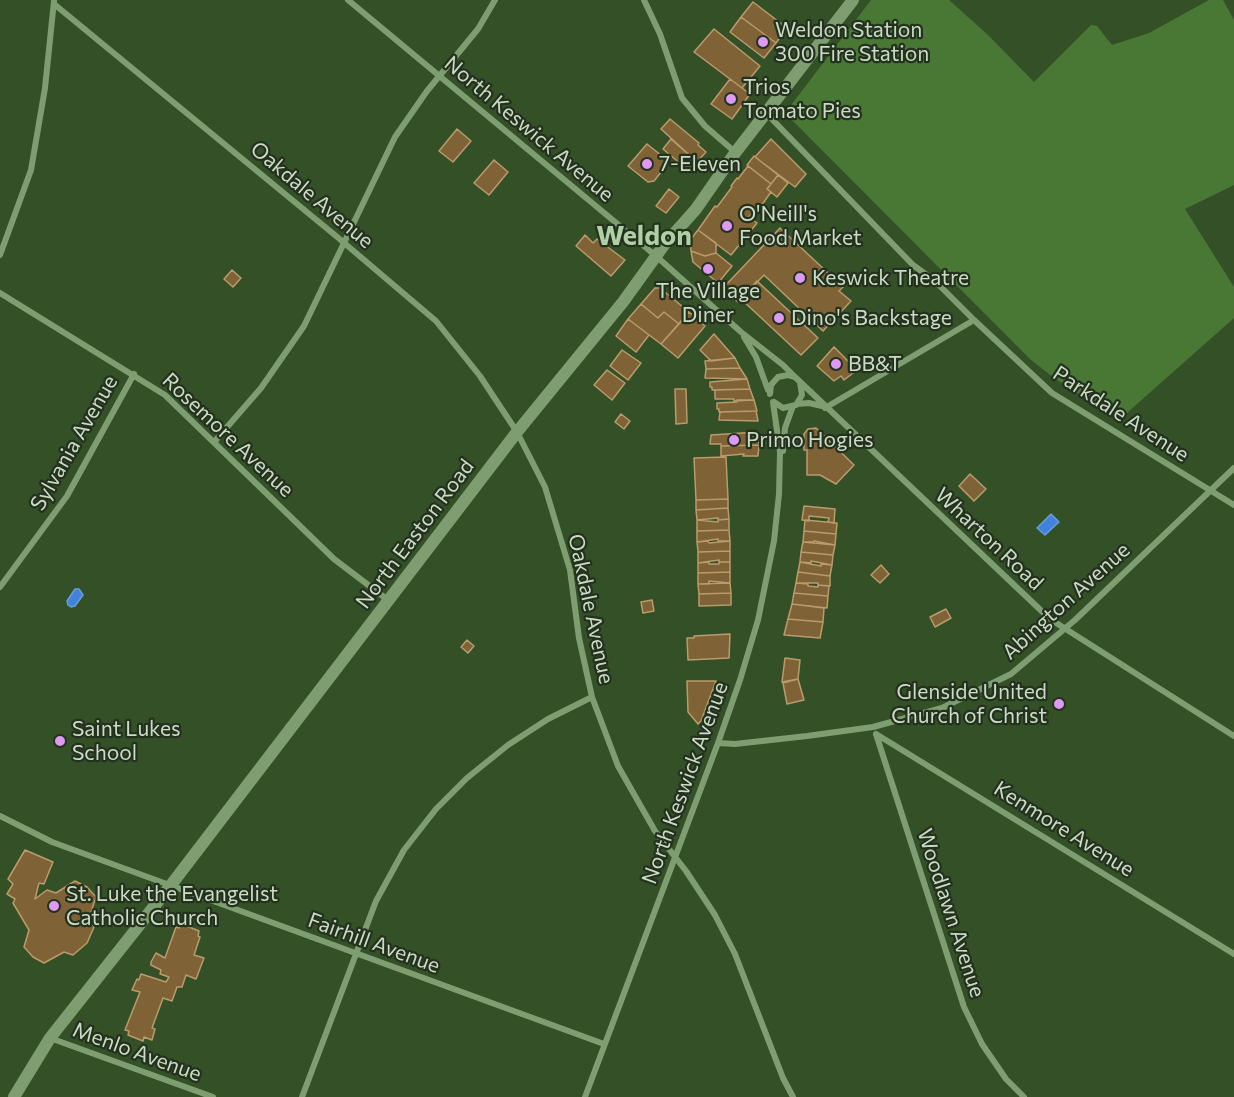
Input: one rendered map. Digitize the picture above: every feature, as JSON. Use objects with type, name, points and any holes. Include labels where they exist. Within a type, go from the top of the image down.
[{"type":"main road","name":"North Easton Road","points":[[14,1097],[50,1038],[171,885],[517,432],[696,208],[735,153],[853,0]]},
{"type":"street","name":"North Keswick Avenue","points":[[348,0],[656,256],[741,332],[763,348],[802,386],[803,392],[785,428],[774,541],[763,602],[740,680],[585,1097]]},
{"type":"street","points":[[215,441],[261,388],[304,326],[395,136],[427,91],[478,29],[495,0]]},
{"type":"street","points":[[644,0],[660,34],[682,98],[705,126],[735,153]]},
{"type":"street","points":[[0,255],[31,170],[45,88],[54,2]]},
{"type":"street","name":"Oakdale Avenue","points":[[54,2],[436,321],[480,376],[517,432],[545,487],[570,570],[579,638],[592,697],[618,766],[655,831],[715,915],[735,954],[783,1078],[793,1097]]},
{"type":"street","name":"Parkdale Avenue","points":[[766,114],[914,265],[935,281],[1052,393],[1234,505]]},
{"type":"street","name":"Rosemore Avenue","points":[[0,293],[165,395],[215,441],[334,559],[389,600]]},
{"type":"street","points":[[796,378],[785,375],[778,377],[771,385],[771,397],[783,408],[811,403],[825,408],[974,320]]},
{"type":"street","name":"North Keswick Avenue","points":[[741,332],[756,357],[771,397],[780,452],[780,472]]},
{"type":"street","name":"Sylvania Avenue","points":[[0,587],[67,496],[134,374]]},
{"type":"street","name":"Wharton Road","points":[[796,378],[825,408],[1050,619],[1234,736]]},
{"type":"street","name":"Abington Avenue","points":[[718,743],[735,744],[873,727],[942,708],[1011,674],[1065,629],[1209,489],[1234,468]]},
{"type":"street","points":[[302,1097],[375,901],[404,850],[436,809],[467,778],[508,745],[548,719],[592,697]]},
{"type":"street","name":"Woodlawn Avenue","points":[[873,727],[964,1007],[982,1044],[1006,1079],[1024,1097]]},
{"type":"street","name":"Kenmore Avenue","points":[[876,734],[1234,954]]},
{"type":"street","name":"Fairhill Avenue","points":[[0,816],[52,842],[604,1044]]},
{"type":"street","name":"Menlo Avenue","points":[[50,1038],[213,1097]]},
{"type":"green space","points":[[871,0],[949,0],[988,35],[1034,82],[1091,25],[1097,26],[1112,45],[1149,33],[1209,0],[1223,0],[1234,20],[1234,185],[1185,209],[1234,287],[1234,318],[1119,420],[1054,378],[1030,359],[785,113]]},
{"type":"water","points":[[1051,514],[1059,522],[1045,535],[1037,528]]},
{"type":"water","points":[[75,589],[79,589],[83,595],[75,606],[71,607],[67,601]]},
{"type":"building","points":[[753,2],[787,28],[776,43],[741,17]]},
{"type":"building","points":[[741,17],[776,43],[764,58],[730,32]]},
{"type":"building","points":[[714,29],[760,66],[742,88],[694,52]]},
{"type":"building","name":"Trios Tomato Pies","points":[[730,79],[750,94],[732,119],[711,104]]},
{"type":"building","points":[[670,119],[699,143],[698,145],[706,152],[697,162],[661,129]]},
{"type":"building","points":[[457,129],[471,141],[453,162],[439,151]]},
{"type":"building","points":[[671,139],[697,162],[689,171],[663,149]]},
{"type":"building","points":[[771,139],[806,174],[795,187],[755,157]]},
{"type":"building","name":"7-Eleven","points":[[647,144],[667,160],[666,166],[654,181],[648,182],[628,166]]},
{"type":"building","points":[[754,156],[778,175],[771,184],[747,165]]},
{"type":"building","points":[[494,160],[508,172],[489,195],[474,183]]},
{"type":"building","points":[[748,166],[771,184],[767,189],[771,192],[759,209],[757,207],[749,217],[757,223],[731,255],[698,230]]},
{"type":"building","points":[[778,175],[788,183],[777,197],[767,189]]},
{"type":"building","name":"7-Eleven","points":[[669,189],[679,197],[666,213],[656,206]]},
{"type":"building","name":"Keswick Theatre","points":[[780,228],[843,287],[839,291],[851,301],[823,331],[764,275],[738,302],[723,288]]},
{"type":"building","points":[[698,230],[716,243],[716,253],[705,256],[691,251],[690,240]]},
{"type":"building","points":[[585,235],[593,243],[597,239],[625,260],[611,276],[576,246]]},
{"type":"building","points":[[691,251],[705,256],[716,253],[732,266],[718,283],[693,262]]},
{"type":"building","points":[[232,270],[241,278],[233,287],[224,279]]},
{"type":"building","name":"Dino's Backstage","points":[[757,281],[818,338],[801,355],[741,299]]},
{"type":"building","points":[[655,288],[660,288],[689,312],[679,324],[664,312],[658,318],[641,304]]},
{"type":"building","points":[[641,304],[658,318],[664,312],[679,324],[661,344],[628,319]]},
{"type":"building","points":[[689,312],[705,326],[678,358],[661,344]]},
{"type":"building","points":[[628,319],[649,335],[636,352],[616,336]]},
{"type":"building","points":[[714,334],[735,358],[711,361],[700,350]]},
{"type":"building","name":"BB&T","points":[[834,347],[857,370],[844,380],[841,376],[834,381],[817,366]]},
{"type":"building","points":[[622,350],[641,363],[628,380],[610,366]]},
{"type":"building","points":[[735,358],[740,368],[706,369],[705,361]]},
{"type":"building","points":[[740,368],[747,379],[705,378],[706,369]]},
{"type":"building","points":[[607,370],[625,383],[612,400],[594,385]]},
{"type":"building","points":[[747,379],[750,389],[712,390],[710,387],[710,382]]},
{"type":"building","points":[[675,389],[686,389],[687,423],[676,424]]},
{"type":"building","points":[[750,389],[754,400],[715,399],[715,390]]},
{"type":"building","points":[[737,400],[754,400],[757,411],[719,412],[717,409],[717,403],[737,402]]},
{"type":"building","points":[[756,411],[758,421],[719,420],[720,412]]},
{"type":"building","points":[[621,414],[630,421],[624,429],[615,422]]},
{"type":"building","points":[[816,428],[854,465],[836,484],[820,475],[807,475],[807,450],[804,450],[804,434],[808,429]]},
{"type":"building","name":"Primo Hogies","points":[[758,432],[759,445],[710,444],[711,435]]},
{"type":"building","points":[[759,445],[758,456],[743,456],[744,454],[721,456],[721,446]]},
{"type":"building","points":[[726,457],[728,499],[696,500],[694,458]]},
{"type":"building","points":[[970,474],[986,489],[974,501],[959,486]]},
{"type":"building","points":[[728,499],[728,508],[696,510],[696,500]]},
{"type":"building","points":[[804,506],[835,509],[834,523],[828,522],[829,518],[809,516],[809,521],[802,520]]},
{"type":"building","points":[[728,508],[729,519],[697,520],[696,510]]},
{"type":"building","points":[[729,519],[729,530],[697,531],[697,520],[718,522],[718,520]]},
{"type":"building","points":[[805,520],[837,523],[836,534],[804,531]]},
{"type":"building","points":[[729,530],[730,541],[718,541],[718,539],[697,542],[697,531]]},
{"type":"building","points":[[804,531],[836,534],[835,545],[814,541],[803,542]]},
{"type":"building","points":[[708,541],[709,543],[730,541],[730,551],[698,552],[697,542]]},
{"type":"building","points":[[803,542],[835,545],[833,555],[801,552]]},
{"type":"building","points":[[730,551],[730,562],[719,562],[719,560],[698,563],[698,552]]},
{"type":"building","points":[[801,552],[833,555],[832,565],[811,561],[811,563],[800,562]]},
{"type":"building","points":[[709,562],[709,564],[719,564],[719,562],[730,562],[730,572],[698,573],[698,563]]},
{"type":"building","points":[[800,562],[821,566],[821,564],[832,565],[830,576],[798,572]]},
{"type":"building","points":[[881,565],[889,574],[880,583],[871,575]]},
{"type":"building","points":[[730,572],[730,583],[709,581],[709,584],[698,584],[698,573]]},
{"type":"building","points":[[798,572],[830,576],[830,586],[818,585],[818,583],[796,583]]},
{"type":"building","points":[[730,583],[731,593],[699,594],[698,584]]},
{"type":"building","points":[[796,583],[818,587],[818,585],[829,586],[828,596],[794,593]]},
{"type":"building","points":[[731,593],[731,605],[699,606],[699,594]]},
{"type":"building","points":[[794,593],[828,596],[827,608],[792,604]]},
{"type":"building","points":[[652,600],[654,611],[643,613],[641,602]]},
{"type":"building","points":[[792,604],[824,608],[823,622],[788,619]]},
{"type":"building","points":[[946,609],[951,618],[935,627],[930,617]]},
{"type":"building","points":[[788,619],[823,622],[820,638],[784,635]]},
{"type":"building","points":[[730,634],[729,658],[688,660],[687,638]]},
{"type":"building","points":[[467,640],[474,646],[468,653],[461,647]]},
{"type":"building","points":[[785,658],[800,660],[798,679],[782,682]]},
{"type":"building","points":[[798,679],[804,700],[787,704],[783,683]]},
{"type":"building","points":[[687,681],[716,681],[698,724],[688,712]]},
{"type":"building","name":"St. Luke the Evangelist Catholic Church","points":[[25,850],[53,862],[44,884],[39,883],[35,899],[47,890],[56,893],[75,881],[87,887],[96,897],[89,918],[94,927],[87,943],[73,955],[64,952],[44,963],[33,957],[24,947],[29,930],[13,903],[15,899],[7,894],[13,884],[8,879]]},
{"type":"building","points":[[182,924],[199,931],[198,936],[200,937],[194,955],[204,958],[196,979],[186,975],[182,987],[177,987],[172,1001],[163,998],[152,1028],[155,1029],[152,1040],[144,1037],[143,1041],[128,1035],[129,1031],[125,1030],[140,992],[132,990],[137,979],[139,980],[141,974],[166,982],[169,977],[160,974],[161,970],[151,965],[151,962],[156,953],[165,958],[176,927],[179,928]]},
{"type":"place","name":"Weldon Station 300 Fire Station","points":[[763,42]]},
{"type":"place","name":"Trios Tomato Pies","points":[[731,99]]},
{"type":"place","name":"7-Eleven","points":[[647,164]]},
{"type":"place","name":"O'Neill's Food Market","points":[[727,226]]},
{"type":"place","name":"The Village Diner","points":[[708,269]]},
{"type":"place","name":"Keswick Theatre","points":[[800,278]]},
{"type":"place","name":"Dino's Backstage","points":[[779,318]]},
{"type":"place","name":"BB&T","points":[[836,364]]},
{"type":"place","name":"Primo Hogies","points":[[734,440]]},
{"type":"place","name":"Glenside United Church of Christ","points":[[1059,704]]},
{"type":"place","name":"Saint Lukes School","points":[[60,741]]},
{"type":"place","name":"St. Luke the Evangelist Catholic Church","points":[[54,906]]},
{"type":"district","name":"Weldon","points":[[644,236]]}]
